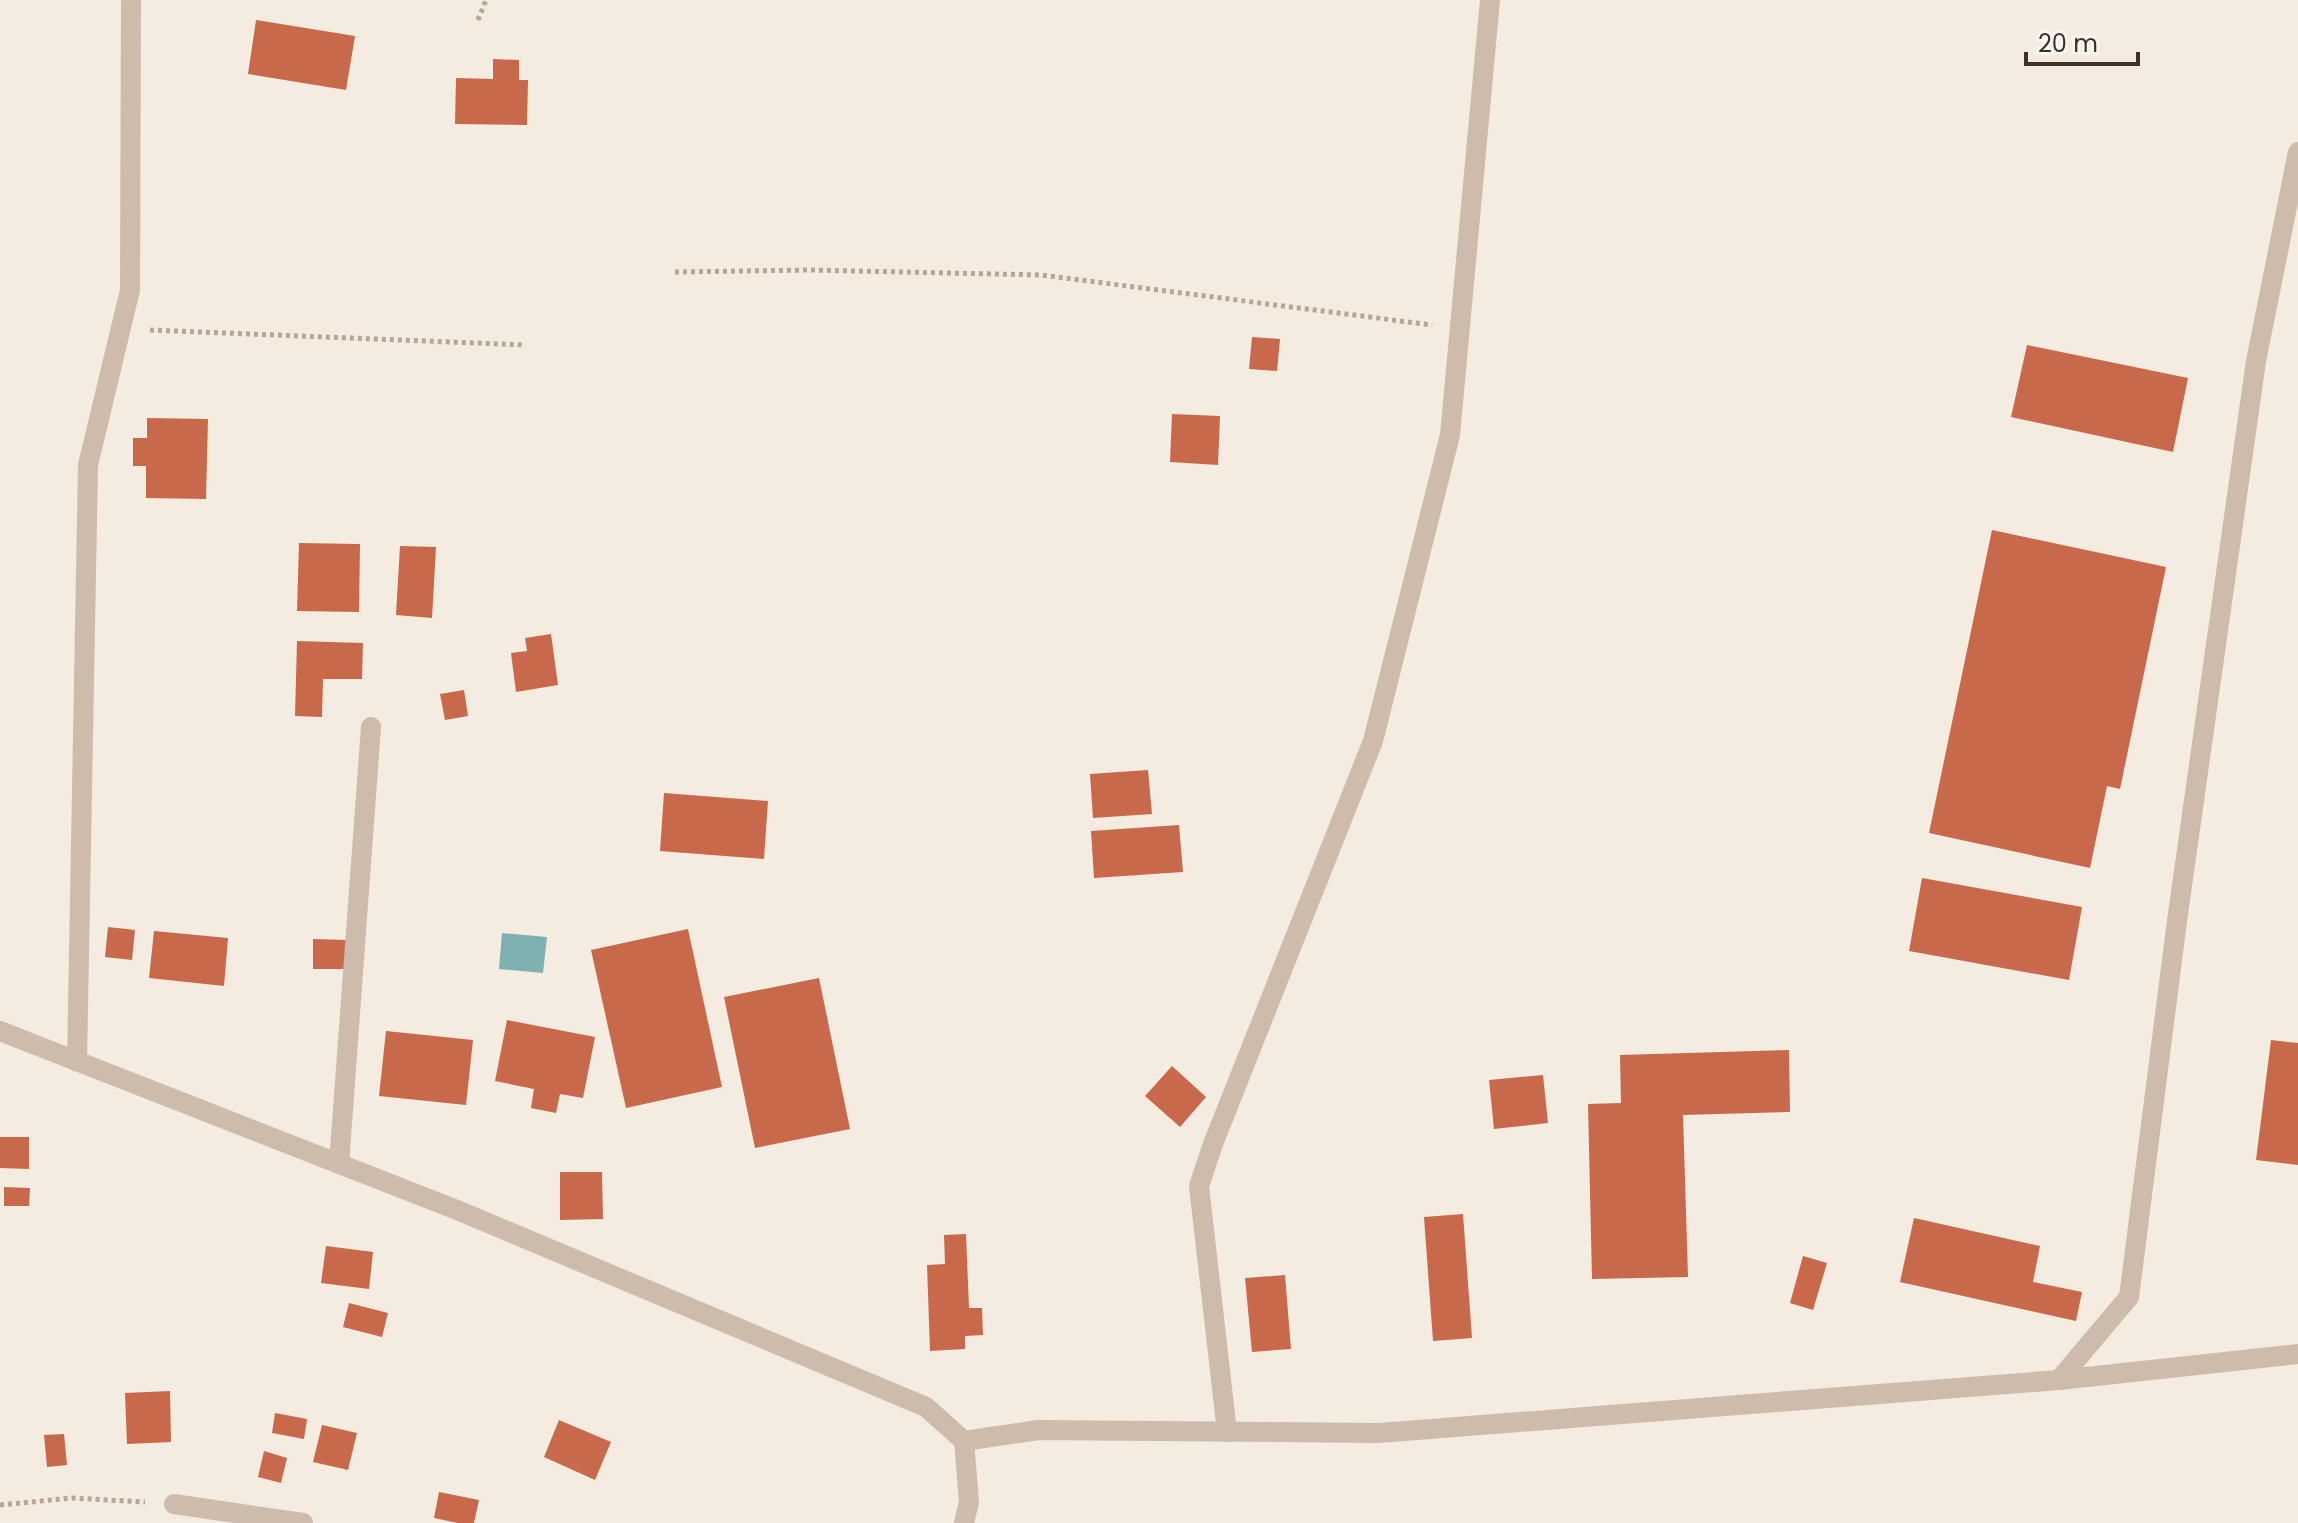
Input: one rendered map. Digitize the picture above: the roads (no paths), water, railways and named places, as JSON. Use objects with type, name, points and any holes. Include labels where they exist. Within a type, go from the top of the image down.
[{"type":"street","points":[[77,1062],[88,465],[130,290],[131,0]]},
{"type":"street","points":[[1227,1432],[1199,1186],[1373,741],[1450,435],[1490,0]]},
{"type":"street","points":[[2059,1380],[2129,1297],[2177,921],[2256,361],[2298,152]]},
{"type":"street","points":[[339,1164],[371,727]]},
{"type":"street","points":[[0,1031],[457,1210],[926,1407],[964,1441],[969,1502],[964,1523]]},
{"type":"street","points":[[964,1441],[1038,1430],[1379,1433],[2059,1380],[2298,1354]]},
{"type":"street","points":[[174,1504],[303,1523]]},
{"type":"water","points":[[502,933],[547,937],[543,973],[499,969]]}]
